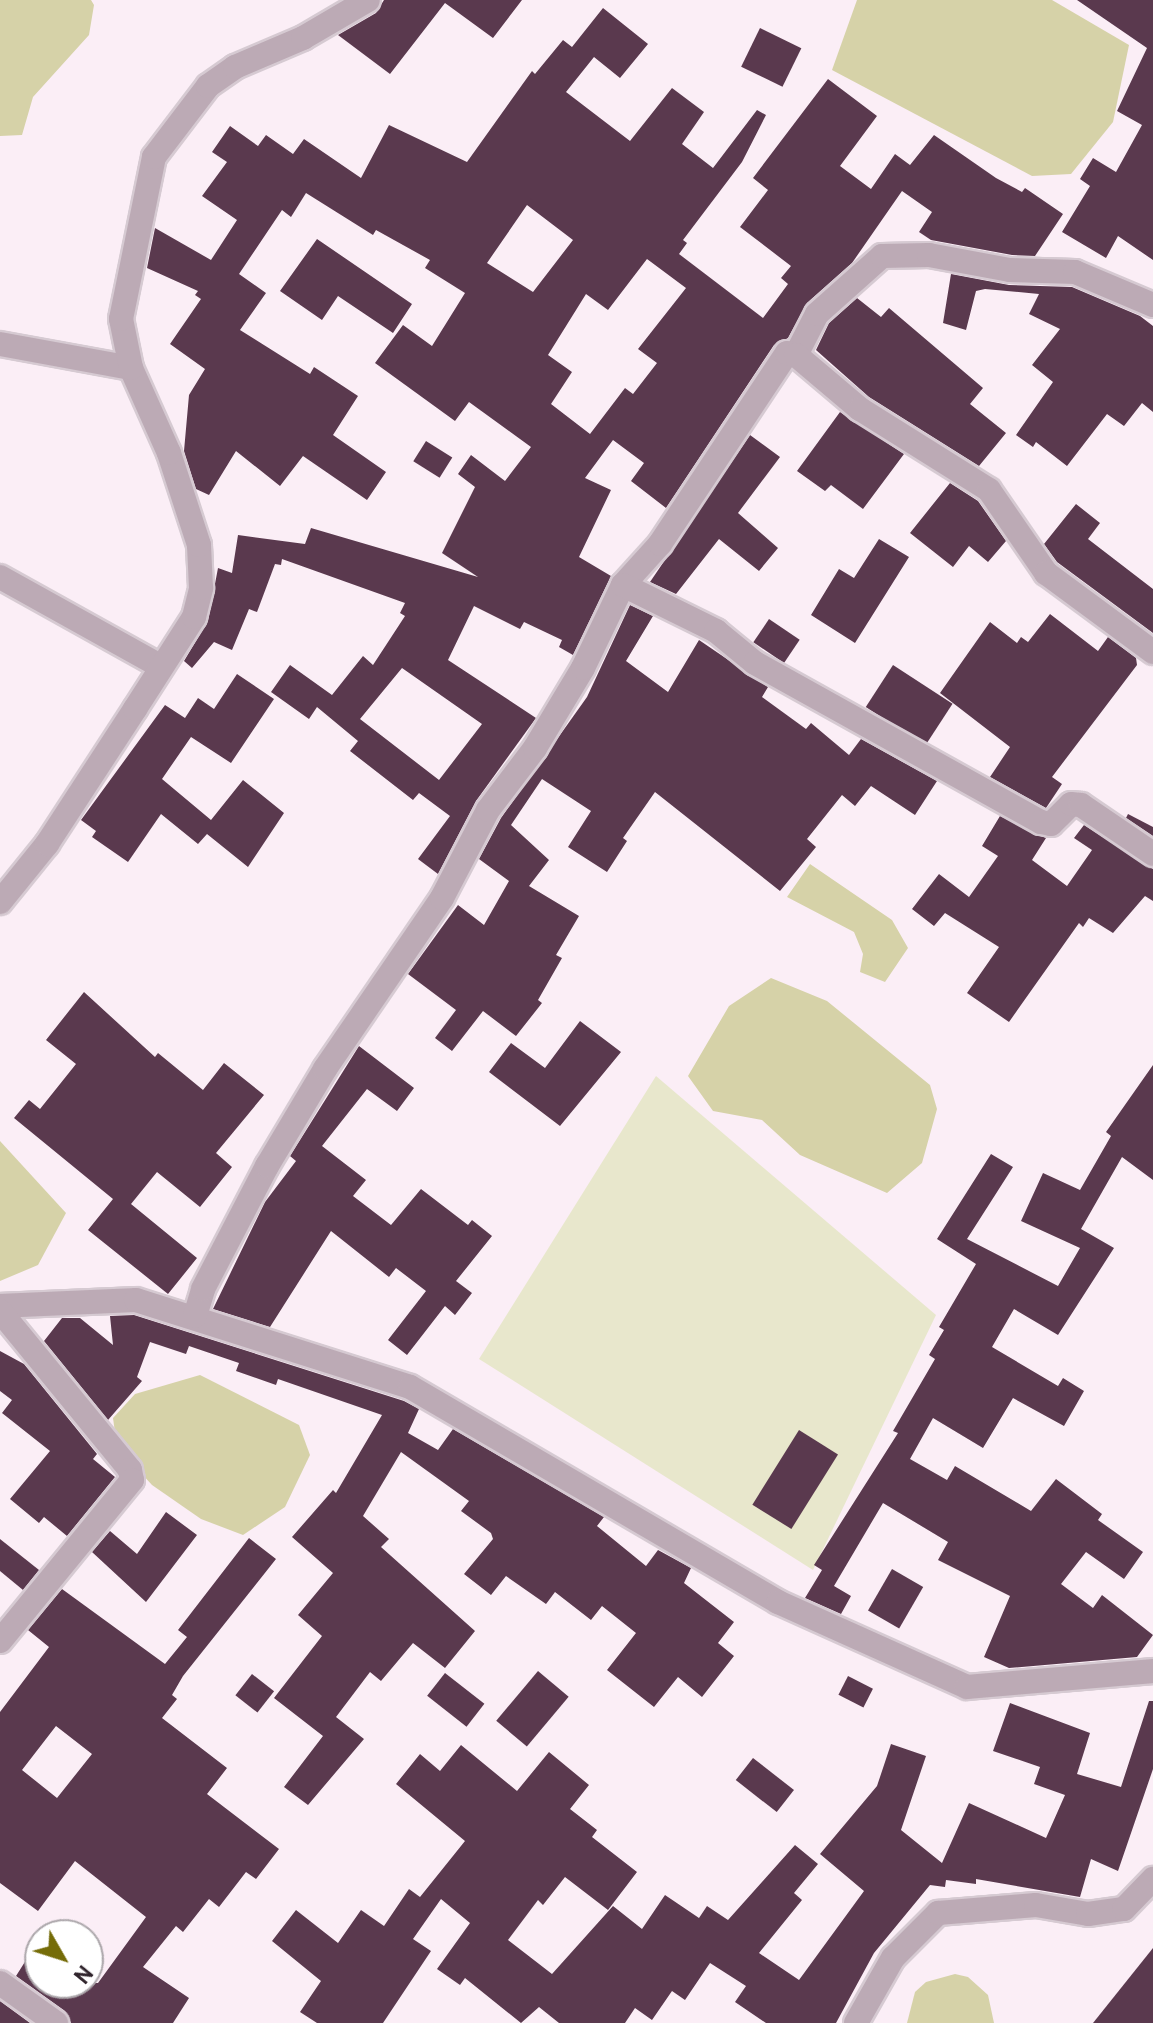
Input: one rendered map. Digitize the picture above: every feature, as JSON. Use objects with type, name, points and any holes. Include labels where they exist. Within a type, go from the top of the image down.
[{"type":"street","points":[[0,902],[47,844],[194,617],[201,588],[199,545],[169,453],[131,368],[121,319],[123,290],[161,146],[208,86],[235,67],[303,38],[368,0]]},
{"type":"street","points":[[796,355],[817,314],[882,256],[929,255],[1010,270],[1075,272],[1153,305]]},
{"type":"street","points":[[0,344],[131,368]]},
{"type":"street","points":[[195,1316],[203,1289],[267,1166],[325,1069],[442,898],[488,810],[535,748],[583,668],[623,585],[660,544],[770,372],[787,353],[796,355],[860,409],[989,490],[1046,573],[1153,652]]},
{"type":"street","points":[[0,577],[160,666]]},
{"type":"street","points":[[623,585],[716,631],[755,663],[1041,822],[1051,824],[1071,804],[1081,805],[1153,854]]},
{"type":"street","points":[[0,1308],[136,1300],[195,1316],[410,1387],[778,1602],[967,1687],[1153,1671]]},
{"type":"street","points":[[0,1308],[130,1470],[132,1480],[0,1641]]},
{"type":"street","points":[[856,2023],[893,1958],[938,1913],[1036,1905],[1088,1914],[1124,1909],[1153,1879]]},
{"type":"street","points":[[0,1983],[56,2023]]},
{"type":"green space","points":[[656,1076],[936,1315],[813,1570],[479,1359]]},
{"type":"shaded area","points":[[0,0],[91,0],[94,5],[89,35],[33,97],[22,135],[0,136]]},
{"type":"shaded area","points":[[857,0],[1052,0],[1129,45],[1113,122],[1071,174],[1032,176],[832,70]]},
{"type":"shaded area","points":[[810,864],[892,920],[908,948],[885,982],[860,972],[863,954],[854,932],[787,897]]},
{"type":"shaded area","points":[[771,978],[827,1001],[930,1085],[937,1109],[922,1163],[887,1193],[800,1155],[762,1120],[713,1111],[688,1076],[729,1006]]},
{"type":"shaded area","points":[[0,1141],[66,1213],[38,1265],[0,1281]]},
{"type":"shaded area","points":[[200,1375],[299,1425],[310,1455],[285,1507],[243,1535],[201,1519],[152,1485],[117,1447],[113,1418],[135,1394]]},
{"type":"shaded area","points":[[955,1974],[968,1977],[988,1995],[994,2023],[907,2023],[915,1992],[926,1982]]},
{"type":"building","points":[[384,0],[522,0],[493,38],[445,3],[390,74],[338,35],[376,13]]},
{"type":"building","points":[[1077,0],[1153,0],[1153,260],[1118,236],[1106,258],[1062,232],[1090,186],[1080,179],[1093,158],[1116,172],[1142,125],[1117,111],[1147,48]]},
{"type":"building","points":[[603,8],[648,44],[620,78],[594,57],[566,92],[630,141],[672,88],[704,112],[682,144],[713,168],[757,110],[766,115],[742,162],[683,240],[687,243],[679,254],[763,318],[788,284],[781,278],[791,266],[740,227],[768,190],[753,178],[828,79],[877,116],[840,166],[871,189],[895,154],[910,165],[934,135],[996,178],[1022,192],[1025,188],[1063,214],[1035,256],[1012,255],[931,240],[919,232],[932,212],[902,191],[852,263],[807,303],[788,338],[774,345],[666,508],[631,481],[644,463],[613,440],[585,478],[611,490],[579,557],[611,576],[573,655],[559,647],[562,640],[524,622],[520,629],[474,606],[448,660],[536,718],[476,801],[438,874],[418,859],[450,816],[419,793],[413,800],[350,751],[358,741],[317,707],[309,719],[271,692],[290,665],[332,695],[363,656],[373,665],[405,616],[400,613],[405,603],[282,559],[281,565],[275,564],[257,612],[249,609],[232,650],[214,642],[192,668],[184,661],[208,621],[218,568],[232,573],[238,535],[305,544],[311,528],[478,577],[442,553],[475,487],[458,474],[471,455],[505,481],[531,447],[469,402],[455,421],[375,363],[403,325],[432,346],[465,293],[425,268],[430,260],[376,230],[373,235],[306,193],[291,217],[282,210],[239,274],[266,293],[240,330],[310,374],[314,367],[358,396],[333,435],[386,472],[367,500],[303,456],[280,486],[236,451],[209,495],[196,489],[184,451],[189,395],[205,369],[170,344],[201,299],[195,295],[198,291],[147,268],[155,228],[211,260],[237,220],[202,196],[227,162],[212,152],[230,126],[258,146],[266,135],[293,154],[304,139],[361,178],[389,125],[467,162],[532,71],[535,74],[563,40],[572,47]],"holes":[[[527,205],[573,240],[533,292],[487,263]],[[647,259],[686,288],[638,349],[657,363],[633,394],[625,388],[590,434],[551,404],[572,372],[548,355],[586,294],[608,310]],[[402,668],[482,724],[439,780],[360,719]]]},
{"type":"building","points":[[760,28],[801,48],[782,87],[741,67]]},
{"type":"building","points":[[317,239],[412,304],[393,333],[338,296],[322,320],[280,291]]},
{"type":"building","points":[[951,274],[1009,285],[1072,287],[1140,316],[1153,326],[1153,412],[1142,403],[1124,426],[1107,414],[1067,466],[1036,442],[1033,447],[1016,435],[1053,382],[1032,365],[1060,329],[1029,314],[1039,294],[985,289],[976,291],[966,330],[943,323]]},
{"type":"building","points":[[857,298],[881,317],[889,308],[983,388],[970,404],[1006,433],[979,466],[869,397],[816,350],[829,323]]},
{"type":"building","points":[[840,412],[904,454],[863,509],[831,485],[825,491],[797,471]]},
{"type":"building","points":[[750,435],[780,457],[738,513],[778,548],[759,571],[719,539],[676,594],[650,582]]},
{"type":"building","points":[[426,441],[452,457],[440,478],[413,461]]},
{"type":"building","points":[[950,483],[978,501],[1006,541],[988,562],[969,546],[953,567],[910,533]]},
{"type":"building","points":[[1076,504],[1100,523],[1088,539],[1153,589],[1153,633],[1057,562],[1044,544]]},
{"type":"building","points":[[879,539],[909,557],[855,643],[811,615],[839,569],[854,578]]},
{"type":"building","points":[[630,605],[653,616],[626,661],[668,692],[699,640],[768,687],[762,697],[806,729],[811,723],[849,755],[861,739],[937,781],[915,815],[871,786],[855,806],[842,795],[807,839],[816,847],[780,891],[655,792],[623,838],[627,841],[607,872],[568,847],[591,811],[542,779],[511,825],[549,860],[529,886],[579,916],[556,955],[562,958],[538,1000],[542,1003],[516,1036],[483,1011],[452,1051],[435,1038],[456,1010],[408,974],[458,905],[484,925],[509,881],[479,859],[501,818],[587,697]]},
{"type":"building","points":[[1050,614],[1098,651],[1108,637],[1136,658],[1137,665],[1052,777],[1062,784],[1046,808],[990,777],[1010,747],[940,693],[990,622],[1017,643],[1021,637],[1028,642]]},
{"type":"building","points":[[769,619],[800,640],[784,663],[753,642]]},
{"type":"building","points":[[893,665],[953,704],[925,746],[866,707]]},
{"type":"building","points":[[237,674],[274,699],[231,763],[191,737],[162,779],[211,820],[243,780],[284,813],[248,867],[207,834],[198,844],[161,814],[128,862],[92,837],[96,831],[81,820],[165,705],[185,718],[198,698],[214,709]]},
{"type":"building","points":[[1128,814],[1153,827],[1153,836],[1126,818]]},
{"type":"building","points":[[1000,816],[1046,838],[1032,860],[1067,886],[1092,850],[1074,838],[1084,825],[1153,869],[1153,901],[1145,896],[1113,933],[1089,918],[1083,927],[1079,923],[1009,1022],[967,993],[999,947],[945,913],[934,926],[912,909],[939,874],[969,897],[998,856],[982,846]]},
{"type":"building","points":[[84,992],[155,1057],[158,1053],[203,1090],[224,1063],[264,1095],[216,1153],[232,1167],[200,1207],[157,1172],[131,1204],[197,1258],[168,1294],[88,1230],[113,1199],[14,1118],[29,1100],[40,1109],[76,1064],[46,1040]]},
{"type":"building","points":[[580,1021],[621,1052],[560,1126],[489,1072],[511,1043],[545,1068]]},
{"type":"building","points":[[359,1046],[414,1088],[397,1111],[367,1089],[322,1146],[366,1180],[353,1196],[391,1225],[421,1189],[468,1225],[472,1220],[492,1236],[456,1281],[472,1293],[455,1315],[445,1306],[407,1355],[388,1340],[426,1291],[396,1268],[389,1277],[331,1231],[270,1327],[213,1309],[265,1202],[296,1161],[290,1156]]},
{"type":"building","points":[[1153,1065],[1153,1180],[1122,1157],[1081,1229],[1114,1248],[1058,1335],[1014,1309],[992,1347],[1058,1386],[1063,1378],[1084,1391],[1064,1426],[1013,1398],[983,1448],[933,1418],[910,1459],[947,1480],[955,1466],[1031,1511],[1056,1479],[1102,1514],[1098,1520],[1143,1552],[1124,1579],[1086,1552],[1061,1584],[1093,1608],[1102,1595],[1153,1635],[1137,1657],[1009,1668],[984,1657],[1010,1596],[938,1560],[948,1542],[883,1503],[834,1586],[851,1596],[841,1614],[805,1598],[822,1570],[814,1565],[898,1433],[893,1431],[935,1359],[929,1355],[944,1330],[939,1327],[976,1264],[937,1239],[991,1154],[1013,1167],[967,1239],[1058,1286],[1080,1248],[1021,1221],[1043,1173],[1080,1190],[1111,1136],[1106,1132]]},
{"type":"building","points":[[134,1315],[404,1401],[419,1409],[408,1433],[438,1450],[453,1429],[604,1517],[597,1526],[646,1566],[658,1550],[691,1568],[684,1583],[734,1622],[718,1643],[734,1656],[702,1697],[678,1677],[654,1707],[607,1670],[636,1633],[602,1606],[591,1620],[555,1592],[546,1604],[506,1576],[491,1595],[464,1574],[493,1539],[491,1533],[461,1511],[469,1501],[401,1452],[363,1516],[389,1539],[381,1547],[475,1631],[445,1668],[413,1643],[381,1681],[370,1672],[336,1717],[364,1739],[308,1805],[284,1787],[323,1736],[274,1698],[322,1636],[298,1615],[333,1573],[292,1537],[333,1490],[336,1493],[382,1415],[278,1379],[276,1385],[236,1371],[239,1363],[189,1346],[186,1354],[150,1342],[137,1377],[142,1381],[108,1420],[44,1341],[62,1318],[80,1318],[113,1345],[110,1316]]},
{"type":"building","points":[[0,1351],[24,1364],[97,1454],[93,1459],[115,1477],[67,1536],[44,1517],[39,1523],[10,1499],[50,1451],[2,1413],[12,1400],[0,1391]]},
{"type":"building","points":[[799,1430],[838,1454],[791,1529],[752,1505]]},
{"type":"building","points":[[166,1512],[197,1535],[146,1602],[92,1552],[110,1531],[137,1554]]},
{"type":"building","points":[[249,1538],[276,1559],[183,1676],[172,1695],[177,1699],[162,1718],[227,1768],[207,1794],[279,1849],[256,1879],[246,1872],[219,1907],[209,1899],[183,1932],[176,1926],[143,1967],[189,1998],[173,2023],[71,2023],[65,2011],[48,1999],[104,1999],[104,1975],[146,1917],[75,1861],[38,1911],[0,1883],[0,1712],[49,1647],[28,1630],[62,1589],[165,1664],[187,1637],[178,1630]],"holes":[[[56,1726],[92,1754],[57,1798],[22,1770]]]},
{"type":"building","points":[[0,1539],[39,1570],[23,1590],[0,1571]]},
{"type":"building","points":[[892,1569],[923,1587],[899,1629],[868,1611]]},
{"type":"building","points":[[538,1671],[569,1697],[527,1747],[496,1721]]},
{"type":"building","points":[[445,1673],[484,1704],[467,1727],[427,1696]]},
{"type":"building","points":[[252,1674],[274,1691],[257,1713],[235,1695]]},
{"type":"building","points":[[848,1676],[873,1689],[863,1707],[838,1695]]},
{"type":"building","points":[[1149,1701],[1153,1701],[1153,1769],[1118,1871],[1091,1859],[1080,1897],[976,1879],[976,1884],[946,1880],[945,1887],[930,1885],[874,1953],[836,2023],[766,2023],[735,2002],[746,1986],[710,1963],[685,2000],[672,1991],[652,2020],[635,2008],[625,2023],[559,2023],[539,2007],[521,2023],[465,1978],[460,1985],[437,1969],[470,1923],[441,1899],[413,1939],[431,1951],[383,2023],[317,2023],[300,2012],[321,1981],[272,1941],[296,1910],[338,1943],[361,1910],[384,1926],[409,1889],[420,1897],[465,1841],[396,1784],[420,1754],[440,1771],[461,1745],[517,1791],[549,1752],[589,1785],[570,1809],[597,1830],[592,1837],[637,1872],[608,1910],[565,1877],[543,1905],[538,1900],[508,1940],[552,1974],[613,1906],[642,1929],[665,1895],[699,1918],[707,1906],[728,1920],[795,1845],[818,1864],[794,1893],[802,1900],[759,1953],[799,1980],[864,1891],[820,1854],[877,1786],[891,1744],[926,1756],[901,1830],[942,1863],[969,1803],[1046,1838],[1065,1795],[1034,1784],[1040,1767],[993,1751],[1010,1703],[1090,1733],[1077,1774],[1121,1787]]},
{"type":"building","points":[[753,1758],[794,1790],[777,1812],[736,1780]]},
{"type":"building","points":[[1153,1948],[1153,2023],[1093,2023]]},
{"type":"building","points":[[24,1963],[24,1982],[16,1976]]},
{"type":"building","points":[[0,2001],[30,2023],[0,2023]]}]
